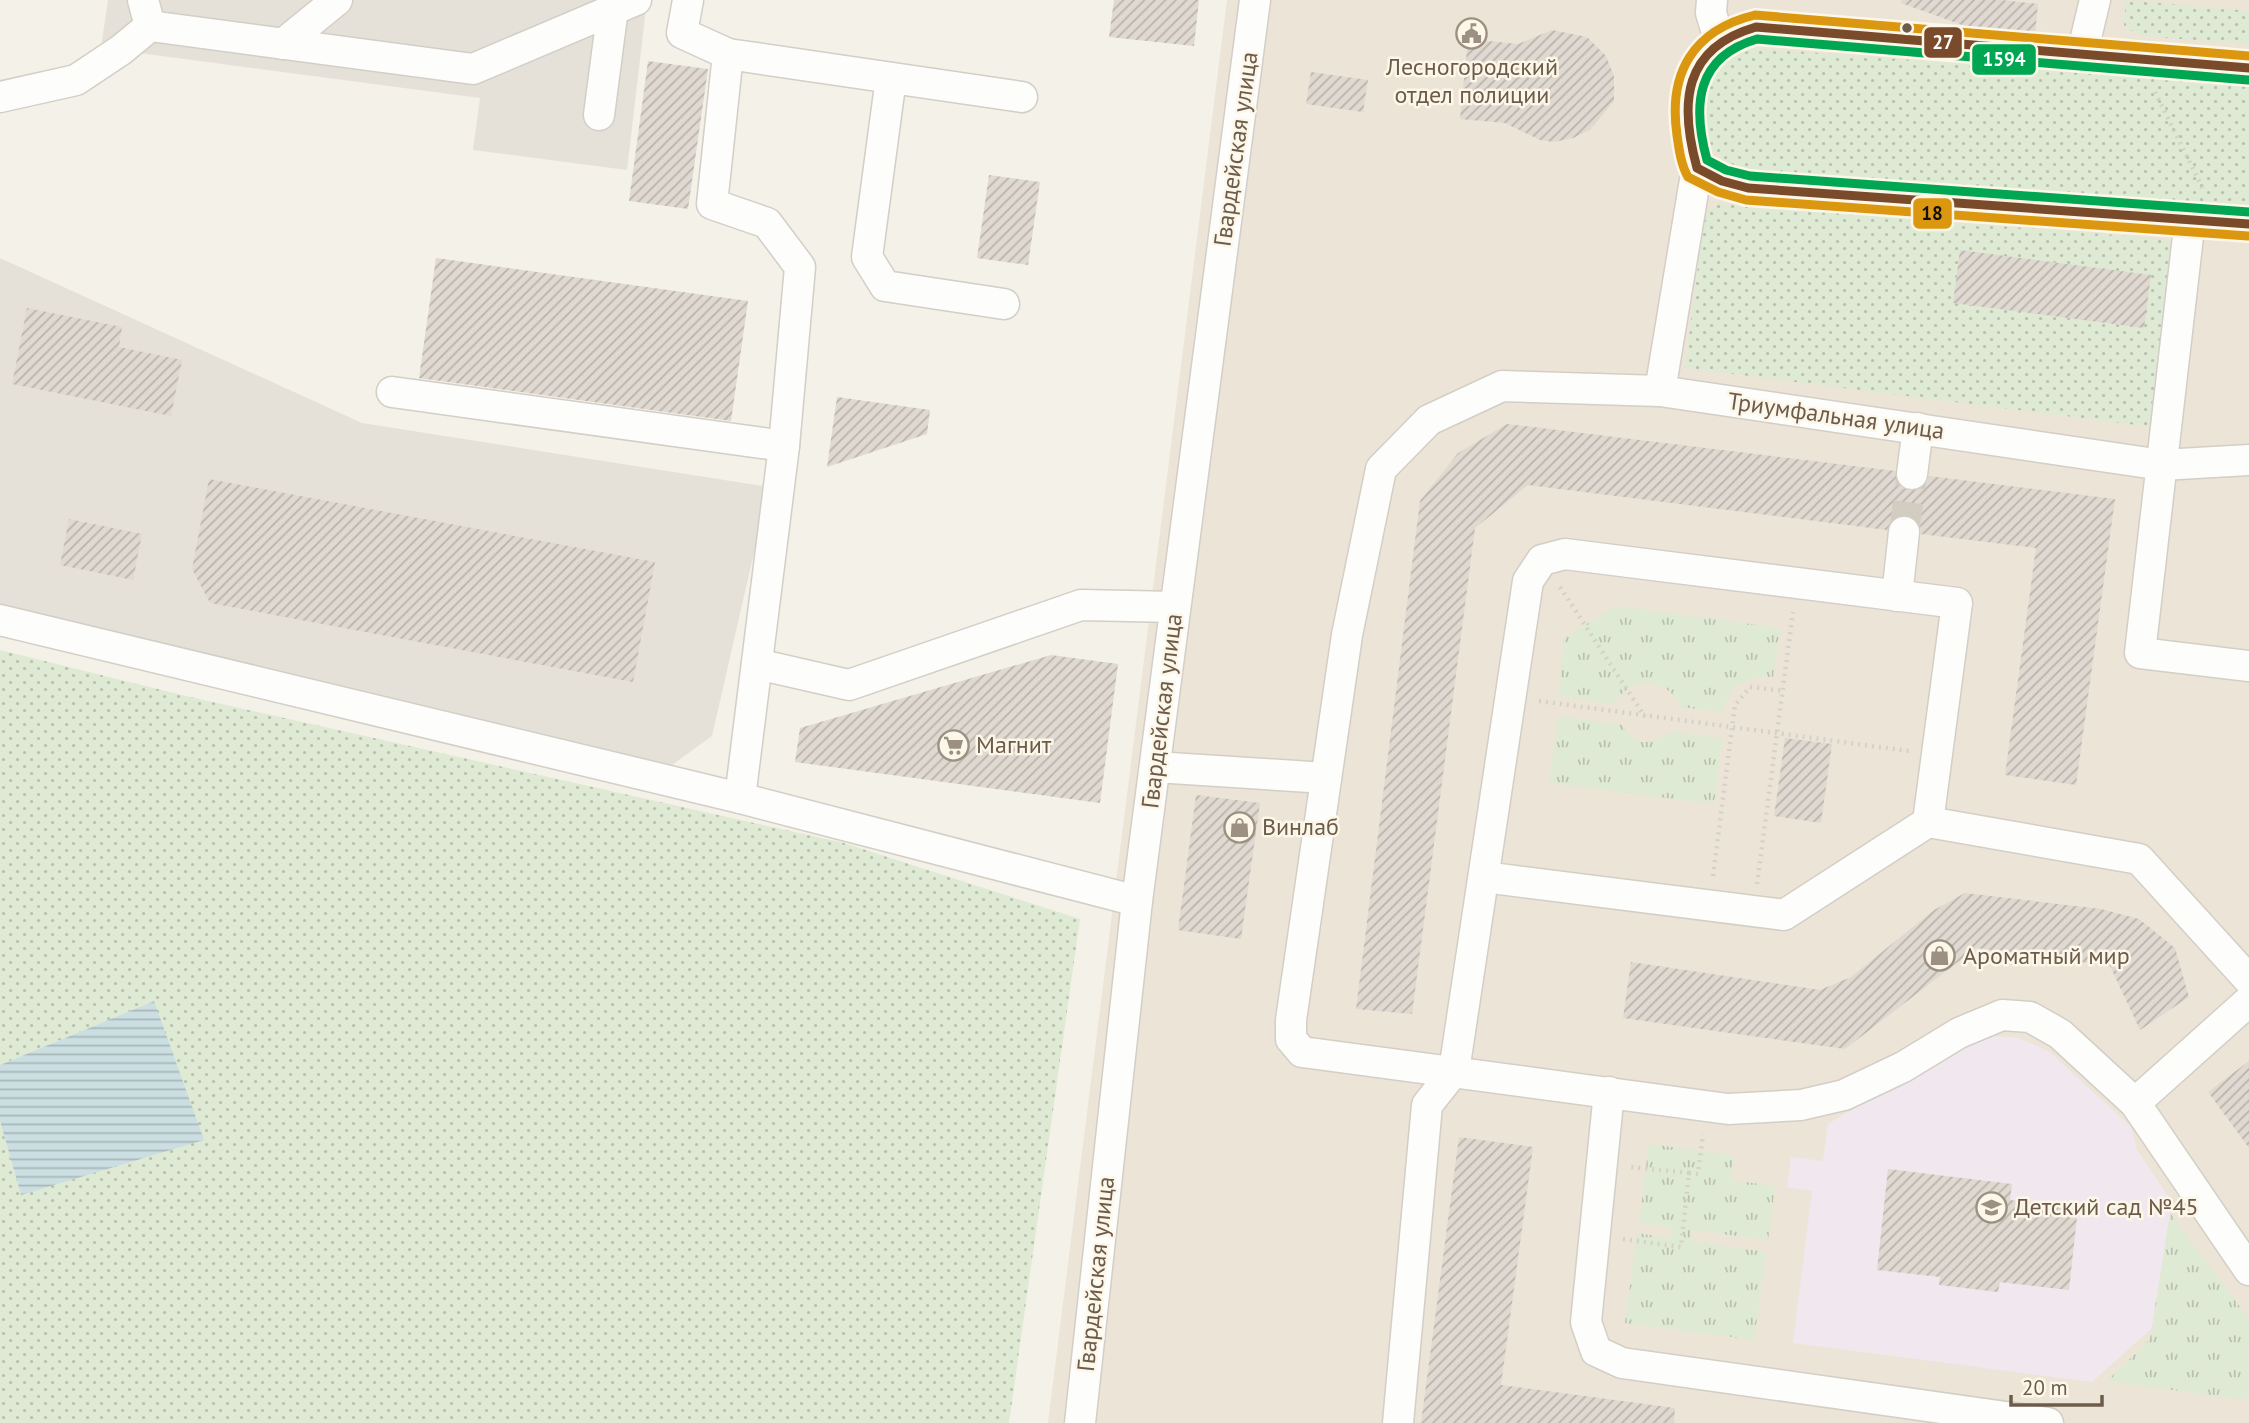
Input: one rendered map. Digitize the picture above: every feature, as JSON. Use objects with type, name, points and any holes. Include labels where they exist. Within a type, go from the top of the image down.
[{"type":"street","points":[[283,44],[337,0]]},
{"type":"street","points":[[688,0],[682,33],[729,54],[1022,97]]},
{"type":"street","name":"Гвардейская улица","points":[[1080,1423],[1138,901],[1255,0]]},
{"type":"street","points":[[1712,0],[1711,13],[1719,39]]},
{"type":"street","points":[[2082,54],[2095,0]]},
{"type":"street","points":[[0,97],[76,80],[121,50],[147,13],[283,44],[473,69],[621,3]]},
{"type":"street","points":[[599,115],[621,3]]},
{"type":"street","points":[[1660,391],[1697,168],[1689,144],[1690,93],[1695,68],[1704,52],[1719,39],[1737,30],[1756,27],[2249,68]]},
{"type":"street","points":[[729,54],[712,204],[767,223],[800,267],[784,446],[740,798]]},
{"type":"street","points":[[891,78],[867,257],[885,286],[1004,304]]},
{"type":"street","points":[[1697,168],[1722,181],[1748,187],[2249,224]]},
{"type":"street","points":[[2190,219],[2140,653],[2249,666]]},
{"type":"street","name":"Триумфальная улица","points":[[2249,460],[2162,465],[1660,391],[1502,386],[1429,421],[1381,469],[1348,635],[1291,1020],[1291,1039],[1302,1052],[1706,1106],[1768,1108],[1801,1105],[1843,1095],[1903,1067],[1959,1033],[2002,1016],[2030,1017],[2060,1034],[2135,1103],[2249,1270]]},
{"type":"street","points":[[392,392],[784,446]]},
{"type":"street","points":[[1912,474],[1918,428]]},
{"type":"street","points":[[1897,596],[1905,532]]},
{"type":"street","points":[[1398,1423],[1427,1105],[1454,1071],[1528,581],[1542,560],[1565,554],[1957,603],[1928,822]]},
{"type":"street","points":[[757,664],[849,685],[1081,605],[1175,607]]},
{"type":"street","points":[[0,620],[740,798],[1138,901]]},
{"type":"street","points":[[1155,767],[1326,778]]},
{"type":"street","points":[[1484,877],[1784,915],[1928,822],[2139,859],[2249,980]]},
{"type":"street","points":[[2135,1103],[2249,1001]]},
{"type":"street","points":[[1609,1092],[1586,1322],[1596,1351],[1622,1363],[2049,1423]]},
{"type":"path","points":[[2154,92],[2219,222]]},
{"type":"path","points":[[1542,560],[1645,718]]},
{"type":"path","points":[[1754,911],[1797,583]]},
{"type":"path","points":[[1709,905],[1735,705],[1750,687],[1784,691]]},
{"type":"path","points":[[1511,696],[1645,718],[1937,755]]},
{"type":"path","points":[[1601,1163],[1698,1174],[1706,1106]]},
{"type":"path","points":[[1594,1236],[1681,1247],[1689,1173]]},
{"type":"shaded area","points":[[108,0],[647,0],[627,170],[473,150],[480,98],[101,48]]},
{"type":"shaded area","points":[[1227,0],[2249,0],[2249,1423],[1048,1423]]},
{"type":"shaded area","points":[[0,258],[362,423],[769,487],[712,736],[672,765],[0,609]]},
{"type":"shaded area","points":[[154,1001],[204,1140],[21,1195],[0,1121],[0,1065]]},
{"type":"shaded area","name":"Детский сад №45","points":[[1983,1035],[2019,1038],[2050,1052],[2131,1127],[2137,1150],[2172,1202],[2152,1328],[2092,1382],[1793,1343],[1812,1191],[1787,1187],[1791,1157],[1823,1161],[1828,1124],[1951,1049]]},
{"type":"green space","points":[[2126,0],[2249,11],[2249,44],[2141,36],[2124,26]]},
{"type":"green space","points":[[1755,48],[2249,86],[2249,209],[1768,178],[1740,169],[1719,155],[1710,143],[1702,116],[1703,101],[1715,74],[1729,60]]},
{"type":"green space","points":[[1720,204],[2166,239],[2173,252],[2152,427],[1685,368],[1705,212]]},
{"type":"green space","points":[[1616,606],[1780,628],[1773,677],[1755,678],[1740,684],[1729,695],[1722,712],[1682,707],[1667,690],[1648,683],[1630,688],[1621,694],[1614,704],[1558,696],[1564,638]]},
{"type":"green space","points":[[0,650],[186,696],[844,843],[1080,919],[1009,1423],[0,1423],[0,1121],[21,1195],[154,1001],[0,1065]]},
{"type":"green space","points":[[1558,716],[1623,725],[1632,737],[1644,742],[1657,740],[1669,731],[1722,738],[1714,804],[1549,783]]},
{"type":"green space","points":[[1649,1144],[1734,1155],[1731,1180],[1775,1186],[1768,1240],[1692,1230],[1691,1241],[1766,1252],[1754,1340],[1625,1323],[1637,1233],[1669,1238],[1671,1227],[1639,1222]]},
{"type":"green space","points":[[2170,1213],[2249,1319],[2246,1400],[2107,1381],[2150,1339]]},
{"type":"building","points":[[1114,0],[1199,0],[1194,46],[1109,37]]},
{"type":"building","points":[[1902,0],[2001,0],[2038,4],[2035,33],[1965,26],[1901,3]]},
{"type":"building","points":[[1552,30],[1587,37],[1606,56],[1614,76],[1614,101],[1590,130],[1573,138],[1554,142],[1540,140],[1505,123],[1460,119],[1468,39],[1518,44]]},
{"type":"building","points":[[648,61],[708,69],[688,209],[629,201]]},
{"type":"building","points":[[1311,72],[1368,80],[1363,112],[1306,104]]},
{"type":"building","points":[[989,175],[1040,182],[1028,265],[977,258]]},
{"type":"building","points":[[1960,250],[2151,275],[2144,328],[1953,303]]},
{"type":"building","points":[[436,258],[748,301],[731,421],[419,378]]},
{"type":"building","points":[[27,308],[122,327],[119,347],[182,360],[171,416],[12,384]]},
{"type":"building","points":[[837,397],[930,410],[927,434],[827,467]]},
{"type":"building","points":[[1507,424],[1895,471],[1901,487],[1910,491],[1925,485],[1929,476],[2115,499],[2076,785],[2005,775],[2036,548],[1921,534],[1920,524],[1907,515],[1896,516],[1887,530],[1528,485],[1475,528],[1412,1014],[1356,1009],[1420,501],[1458,453]]},
{"type":"building","points":[[209,479],[655,562],[633,682],[210,603],[192,569]]},
{"type":"building","points":[[69,519],[142,534],[133,580],[60,565]]},
{"type":"building","name":"Магнит","points":[[1051,655],[1118,664],[1100,803],[795,762],[800,728]]},
{"type":"building","points":[[1785,738],[1832,744],[1821,823],[1774,816]]},
{"type":"building","points":[[1196,795],[1260,803],[1241,939],[1178,930]]},
{"type":"building","points":[[1965,893],[2101,909],[2139,919],[2175,948],[2189,997],[2140,1030],[2110,966],[1976,948],[1845,1049],[1623,1018],[1631,962],[1820,990],[1851,977],[1934,910]]},
{"type":"building","points":[[2249,1061],[2249,1148],[2208,1092]]},
{"type":"building","points":[[1459,1137],[1533,1147],[1501,1385],[1675,1408],[1674,1423],[1421,1423]]},
{"type":"building","points":[[1888,1169],[2012,1184],[2010,1200],[2078,1208],[2069,1290],[2000,1282],[1998,1292],[1939,1285],[1940,1277],[1877,1270]]},
{"type":"tunnel","points":[[1904,532],[1912,474]]},
{"type":"transit line","name":"18","points":[[2248,236],[1746,200],[1718,192],[1688,177],[1680,151],[1675,113],[1681,74],[1689,57],[1715,31],[1755,15],[2249,56]]},
{"type":"transit line","name":"27","points":[[2249,68],[1756,27],[1732,36],[1713,49],[1701,64],[1692,81],[1688,122],[1697,168],[1722,181],[1748,188],[2249,224]]},
{"type":"transit line","name":"1594","points":[[2248,80],[1757,39],[1737,47],[1721,58],[1710,71],[1700,102],[1700,120],[1707,160],[1726,170],[1750,176],[2249,212]]},
{"type":"place","name":"Лесногородский отдел полиции","points":[[1472,33]]},
{"type":"place","name":"Магнит","points":[[953,745]]},
{"type":"place","name":"Винлаб","points":[[1239,827]]},
{"type":"place","name":"Ароматный мир","points":[[1940,956]]},
{"type":"place","name":"Детский сад №45","points":[[1991,1207]]}]
